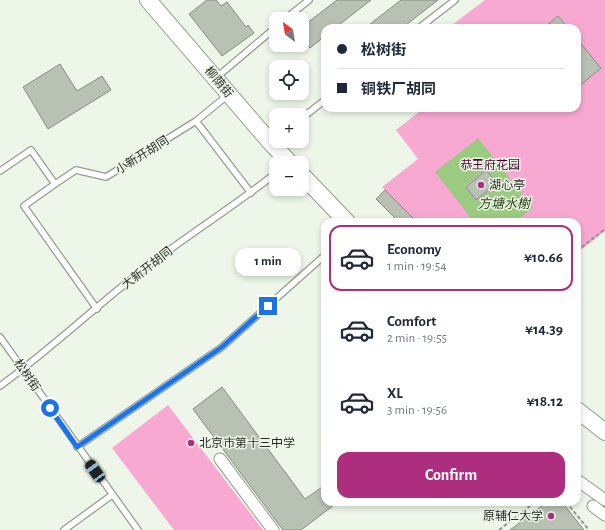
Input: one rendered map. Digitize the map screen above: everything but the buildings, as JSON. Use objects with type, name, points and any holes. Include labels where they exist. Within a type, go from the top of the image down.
[{"type":"street","name":"柳荫街","points":[[148,0],[229,94],[269,136]]},
{"type":"street","points":[[309,182],[343,218]]},
{"type":"street","points":[[581,413],[605,432]]},
{"type":"street","points":[[220,459],[273,530]]},
{"type":"street","points":[[581,483],[605,500]]},
{"type":"street","points":[[593,506],[605,515]]},
{"type":"lane","points":[[294,12],[309,0]]},
{"type":"lane","points":[[424,24],[455,0]]},
{"type":"lane","points":[[216,78],[269,33]]},
{"type":"lane","name":"小新开胡同","points":[[97,309],[24,206],[76,170],[106,178],[196,121],[229,94]]},
{"type":"lane","points":[[309,113],[321,103]]},
{"type":"lane","points":[[196,121],[251,193]]},
{"type":"lane","points":[[0,171],[31,150],[55,184]]},
{"type":"lane","name":"大新开胡同","points":[[0,386],[23,369],[153,262],[269,179]]},
{"type":"lane","points":[[77,447],[222,347],[321,259]]},
{"type":"lane","name":"松树街","points":[[0,337],[77,447],[138,530]]},
{"type":"lane","points":[[64,530],[112,495]]},
{"type":"path","points":[[581,248],[605,229]]},
{"type":"path","points":[[499,530],[531,506]]},
{"type":"path","points":[[569,506],[589,530]]},
{"type":"green space","name":"恭王府花园","points":[[485,0],[605,0],[605,231],[581,250],[581,218],[413,218],[382,187],[418,159],[396,130],[419,112],[581,112],[581,24],[453,24]]},
{"type":"green space","points":[[168,405],[263,530],[174,530],[112,448]]},
{"type":"water","name":"方塘水榭","points":[[478,138],[533,208],[519,218],[471,218],[435,172]],"holes":[[[486,169],[498,184],[476,201],[465,186]]]},
{"type":"place","name":"湖心亭","points":[[481,185]]},
{"type":"place","name":"北京市第十三中学","points":[[191,443]]},
{"type":"place","name":"原辅仁大学","points":[[551,516]]},
{"type":"route","points":[[50,408],[77,447],[222,347],[268,306]]}]
